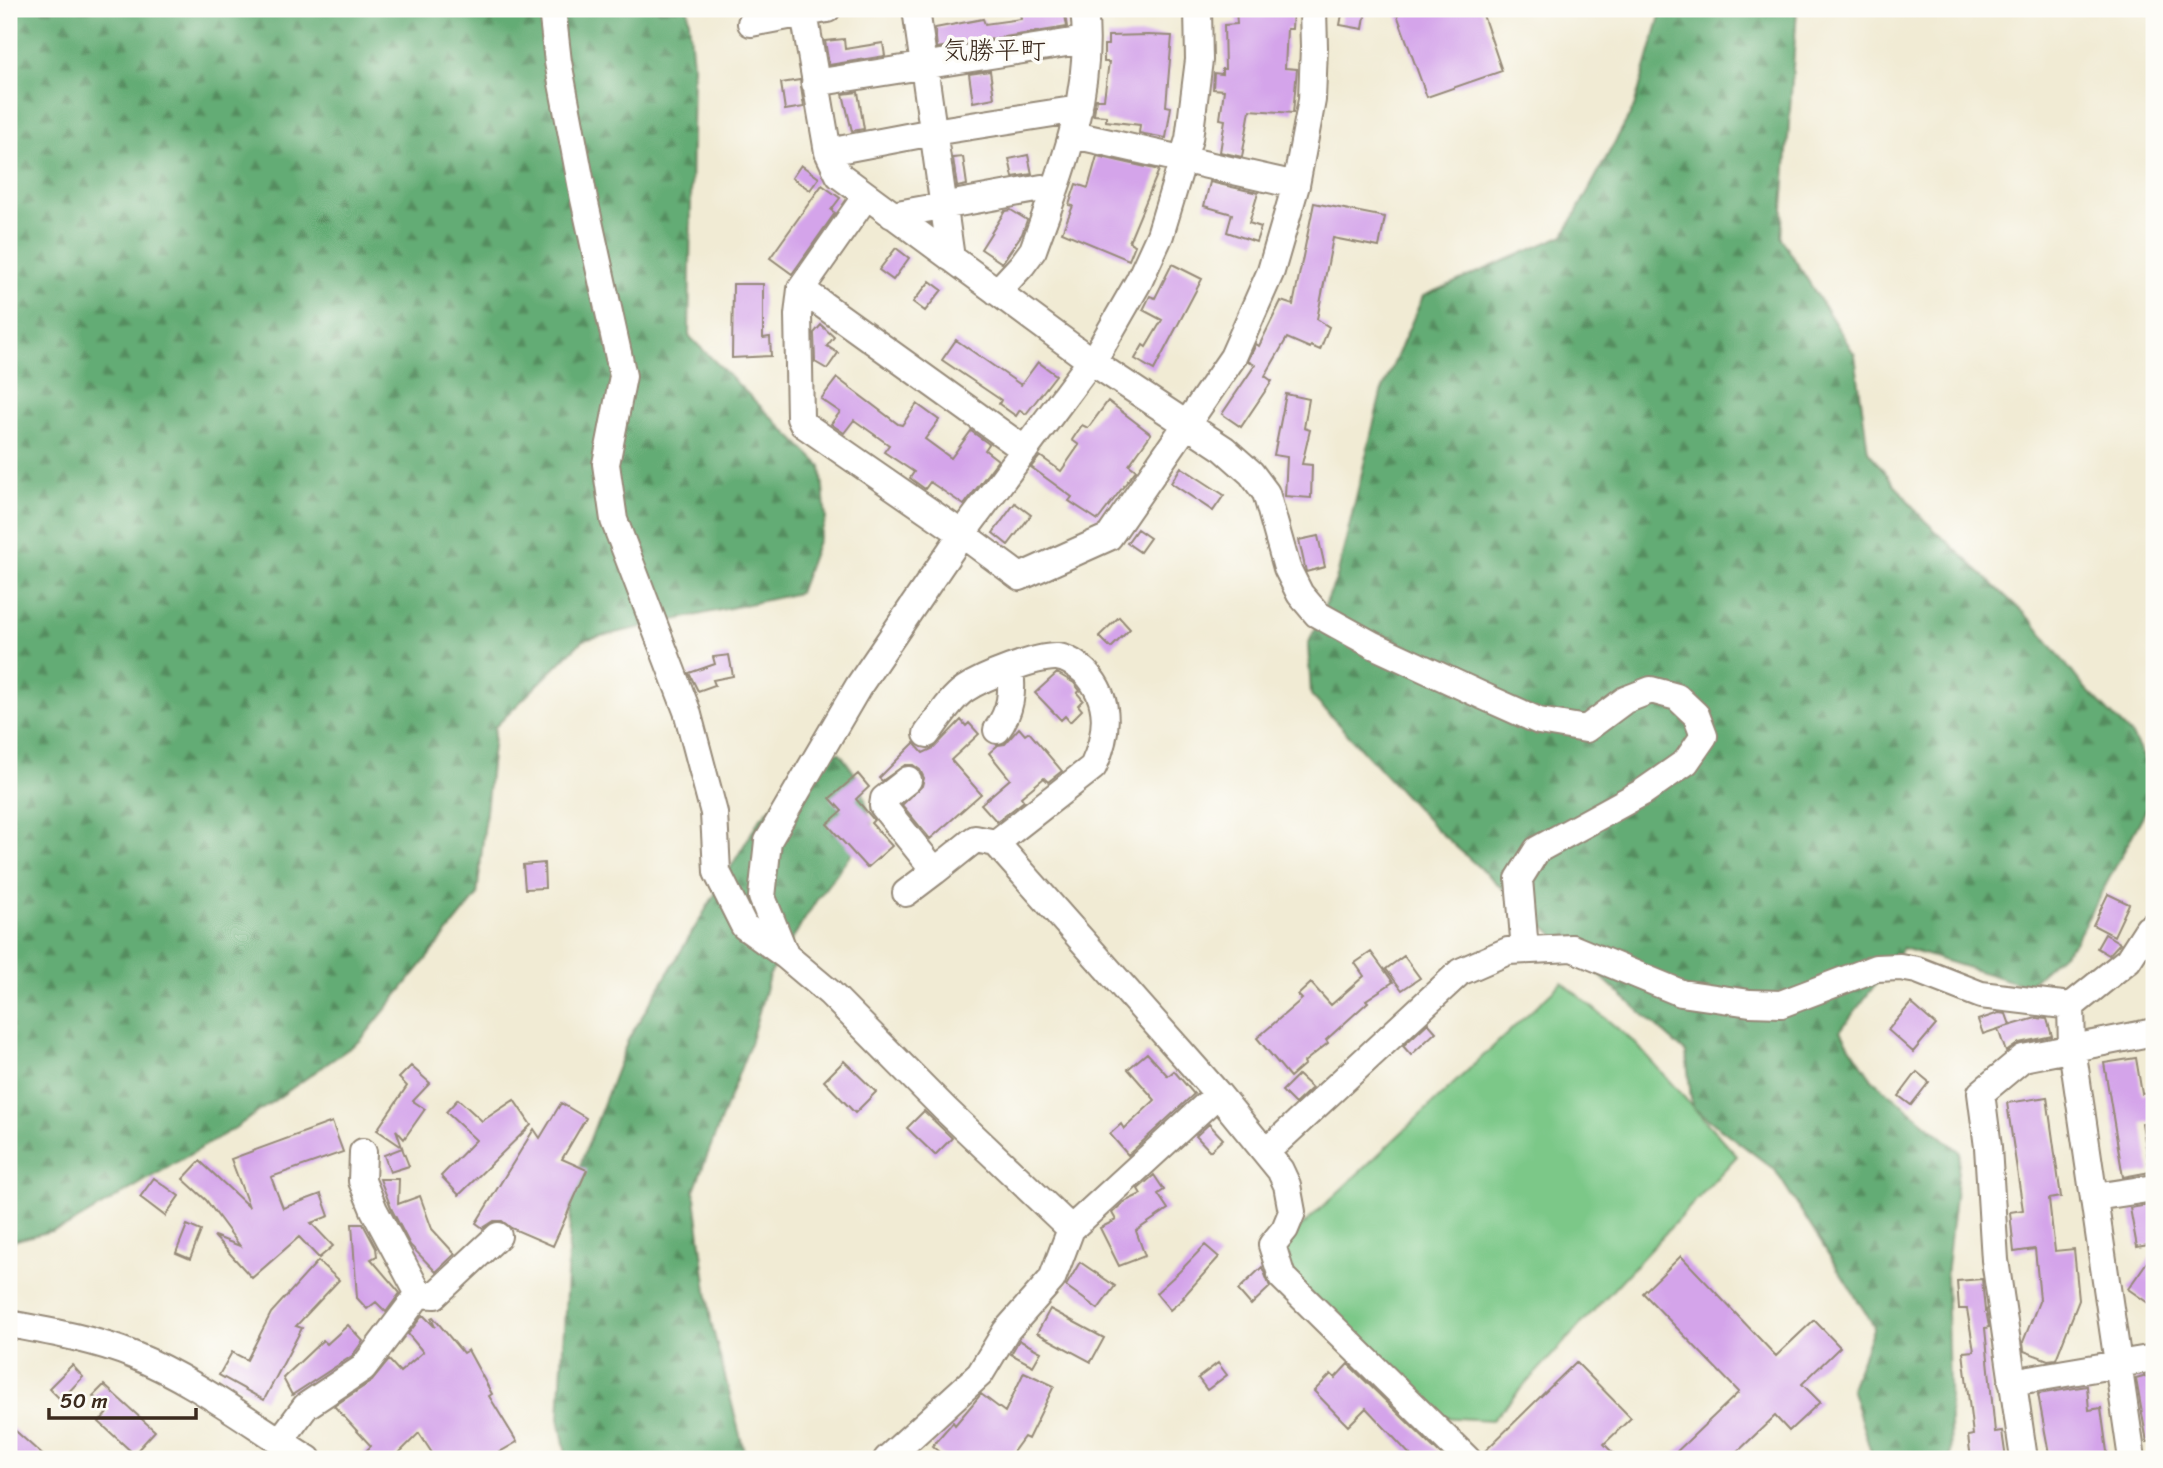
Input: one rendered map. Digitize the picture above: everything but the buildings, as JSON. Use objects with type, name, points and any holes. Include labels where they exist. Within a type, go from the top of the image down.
[{"type":"street","points":[[552,9],[558,62],[584,199],[623,376],[606,464],[614,520],[687,711],[714,813],[717,872],[744,926],[786,956],[830,993],[945,1109],[1071,1229]]},
{"type":"street","points":[[916,9],[951,258]]},
{"type":"street","points":[[997,292],[1032,250],[1076,122],[1085,73],[1084,9]]},
{"type":"street","points":[[786,956],[762,897],[768,841],[858,687],[962,534],[1091,361],[1126,305],[1160,236],[1183,160],[1194,107],[1199,60],[1198,9]]},
{"type":"street","points":[[866,196],[801,289],[798,315],[800,418],[803,424],[962,534],[1020,578],[1109,537],[1233,357],[1271,271],[1296,185],[1312,100],[1313,9]]},
{"type":"street","points":[[766,17],[815,11],[815,83],[828,152],[839,175],[1091,361],[1224,449],[1260,482],[1266,493],[1290,576],[1300,594],[1317,614],[1483,696],[1539,720],[1586,729],[1625,700],[1651,690],[1677,697],[1696,715],[1704,736],[1686,762],[1643,792],[1537,850],[1519,879],[1525,950]]},
{"type":"street","points":[[815,83],[1085,40]]},
{"type":"street","points":[[828,152],[933,132],[1076,122],[1183,160],[1296,185]]},
{"type":"street","points":[[892,215],[1042,188],[1054,192]]},
{"type":"street","points":[[801,289],[1025,450]]},
{"type":"street","points":[[927,734],[965,689],[1010,669],[1044,658],[1058,657],[1079,666],[1095,684],[1103,700],[1105,731],[1101,750],[1093,767],[996,843]]},
{"type":"street","points":[[997,730],[1004,720],[1011,699],[1010,669]]},
{"type":"street","points":[[908,780],[884,799],[883,806],[935,871]]},
{"type":"street","points":[[906,893],[975,839],[996,843],[1218,1094],[1280,1170],[1291,1205],[1290,1221],[1272,1245],[1282,1277],[1467,1459]]},
{"type":"street","points":[[1266,1152],[1460,972],[1508,951],[1572,948],[1681,993],[1750,1003],[1781,1004],[1876,968],[1900,967],[1917,970],[1980,995],[2071,1006],[2128,960],[2148,929],[2154,926]]},
{"type":"street","points":[[2071,1006],[2072,1048],[2132,1459]]},
{"type":"street","points":[[2024,1459],[1995,1260],[1988,1147],[1981,1093],[2023,1058],[2154,1032]]},
{"type":"street","points":[[887,1459],[979,1374],[1006,1331],[1052,1279],[1071,1229],[1218,1094]]},
{"type":"street","points":[[363,1152],[362,1181],[374,1210],[419,1294]]},
{"type":"street","points":[[2095,1197],[2154,1188]]},
{"type":"street","points":[[419,1294],[435,1295],[498,1236]]},
{"type":"street","points":[[9,1324],[74,1336],[134,1355],[191,1385],[291,1452],[306,1406],[363,1368],[419,1294]]},
{"type":"street","points":[[2012,1382],[2154,1358]]},
{"type":"green space","points":[[9,9],[688,9],[693,65],[689,336],[821,466],[826,519],[799,593],[583,640],[495,727],[477,896],[361,1040],[235,1128],[66,1227],[9,1242]]},
{"type":"green space","points":[[1662,9],[1797,9],[1781,238],[1855,355],[1868,451],[1922,518],[2032,621],[2083,686],[2132,736],[2154,776],[2154,795],[2075,942],[2027,986],[1903,948],[1840,1031],[1872,1079],[1960,1152],[1946,1276],[1951,1459],[1873,1459],[1851,1388],[1874,1326],[1775,1170],[1692,1107],[1686,1053],[1434,827],[1311,695],[1308,645],[1337,577],[1381,393],[1423,296],[1564,235],[1634,107]]},
{"type":"green space","points":[[823,752],[840,753],[860,781],[872,826],[818,898],[769,976],[750,1044],[694,1190],[711,1322],[744,1459],[567,1459],[559,1418],[572,1186],[628,1040],[759,820]]},
{"type":"green space","points":[[1562,982],[1635,1043],[1737,1156],[1492,1420],[1438,1417],[1286,1269],[1284,1243]]},
{"type":"district","name":"気勝平町","points":[[994,50]]}]
